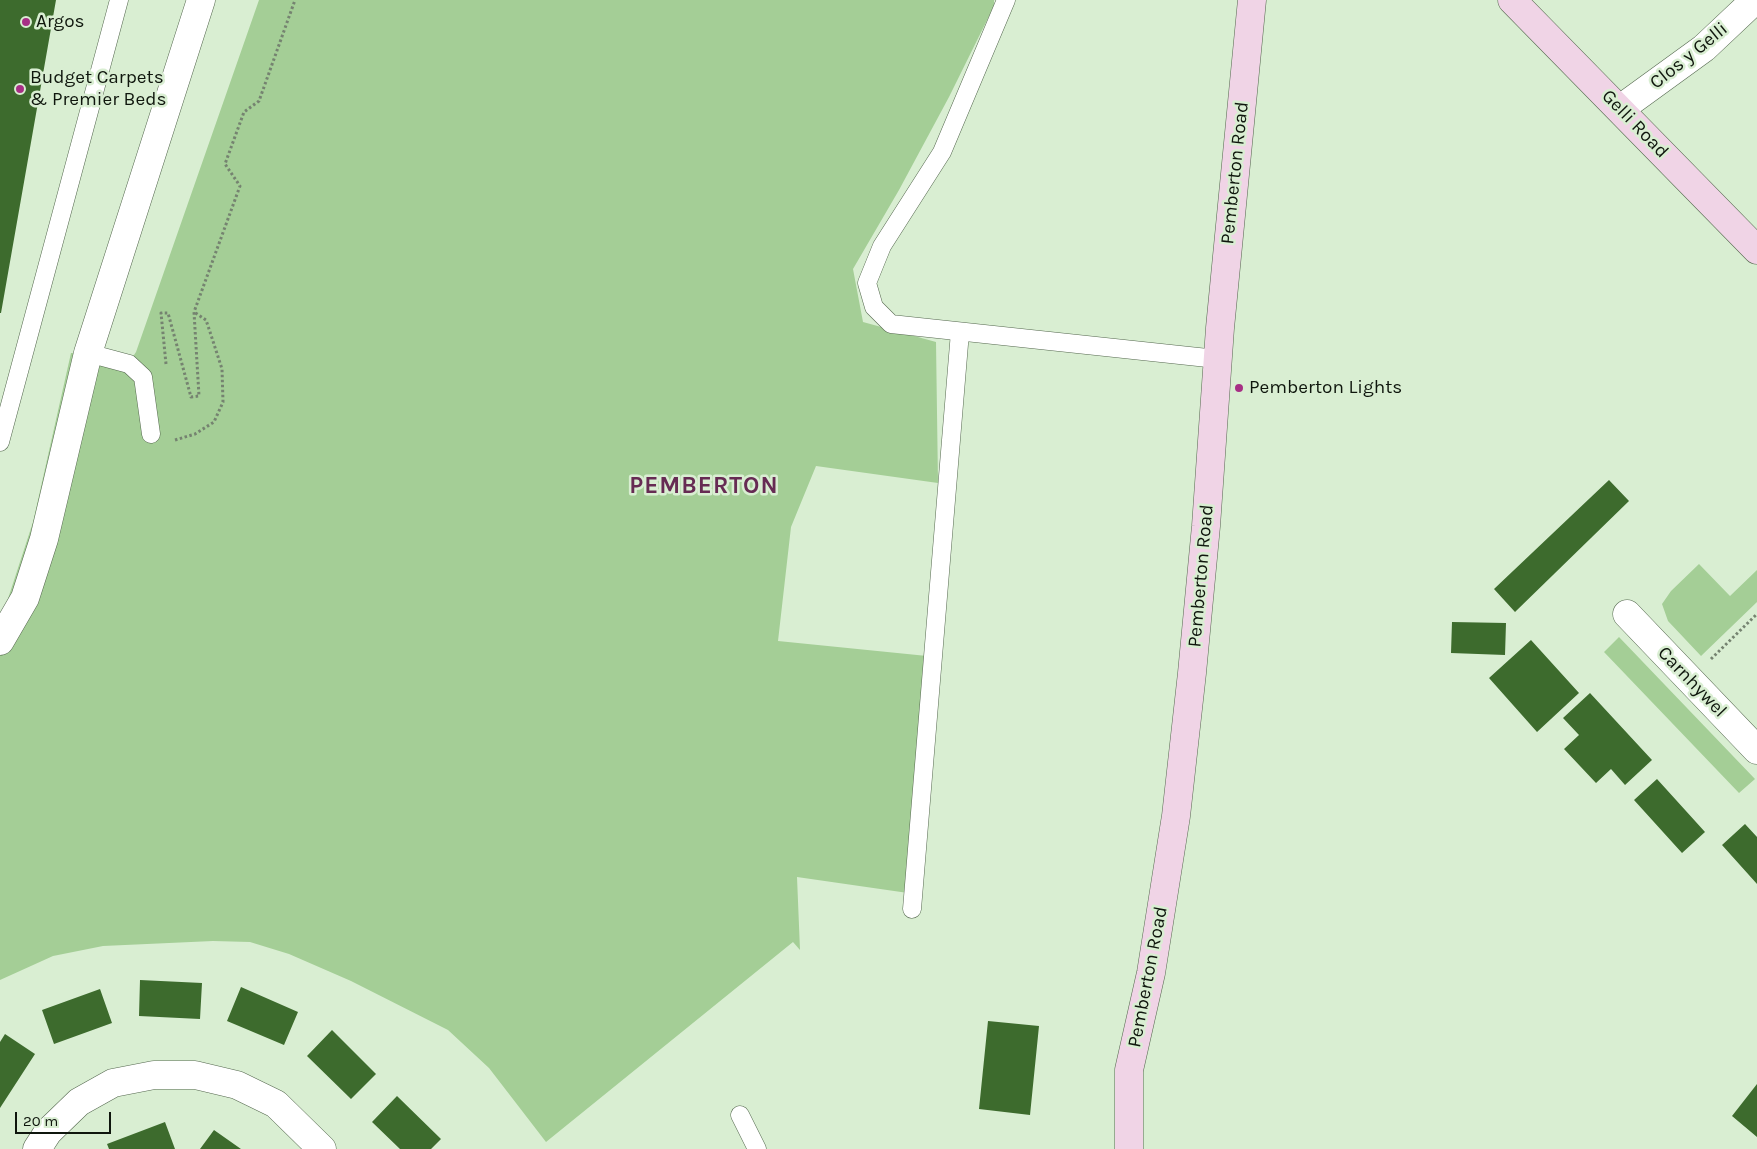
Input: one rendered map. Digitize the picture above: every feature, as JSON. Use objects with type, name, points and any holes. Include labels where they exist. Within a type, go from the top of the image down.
[{"type":"main road","name":"Pemberton Road","points":[[1129,1149],[1129,1070],[1150,973],[1176,816],[1204,546],[1217,359],[1252,0]]},
{"type":"main road","name":"Gelli Road","points":[[1512,0],[1757,250]]},
{"type":"street","points":[[0,641],[25,598],[44,539],[88,353],[201,0]]},
{"type":"street","name":"Clos y Gelli","points":[[1620,109],[1704,48],[1755,0]]},
{"type":"street","name":"Carnhywel","points":[[1627,614],[1757,750]]},
{"type":"street","points":[[37,1149],[48,1132],[79,1102],[113,1083],[154,1075],[194,1075],[237,1085],[276,1104],[322,1149]]},
{"type":"lane","points":[[0,442],[119,0]]},
{"type":"lane","points":[[1006,0],[942,152],[882,246],[867,283],[874,307],[891,324],[1217,359]]},
{"type":"lane","points":[[912,909],[960,332]]},
{"type":"lane","points":[[88,353],[128,364],[143,377],[151,434]]},
{"type":"lane","points":[[740,1115],[757,1149]]},
{"type":"path","points":[[166,372],[161,313],[168,313],[191,398],[198,396],[194,312],[240,186],[225,164],[244,112],[259,101],[295,0]]},
{"type":"path","points":[[172,431],[173,441],[195,434],[214,422],[223,402],[222,370],[212,334],[206,320],[194,312]]},
{"type":"path","points":[[1690,680],[1757,614]]},
{"type":"green space","points":[[259,0],[994,0],[994,6],[949,97],[899,190],[853,269],[863,322],[936,342],[938,483],[816,466],[791,527],[778,641],[927,656],[908,893],[797,877],[800,950],[793,942],[546,1142],[489,1068],[448,1030],[351,981],[289,954],[250,942],[213,941],[103,946],[53,956],[0,980],[0,617],[3,614],[33,522],[71,353],[88,353],[128,364],[136,352]]},
{"type":"green space","points":[[1699,564],[1730,596],[1757,570],[1757,602],[1701,656],[1668,621],[1662,604],[1671,591]]},
{"type":"green space","points":[[1619,637],[1755,779],[1739,793],[1604,652]]},
{"type":"building","points":[[0,0],[56,0],[1,313],[0,313]]},
{"type":"building","points":[[1609,480],[1629,501],[1515,612],[1494,589]]},
{"type":"building","points":[[1452,622],[1506,623],[1505,655],[1451,653]]},
{"type":"building","points":[[1531,640],[1579,693],[1537,732],[1489,678]]},
{"type":"building","points":[[1590,693],[1652,760],[1625,785],[1611,769],[1596,783],[1564,749],[1579,735],[1563,718]]},
{"type":"building","points":[[1657,779],[1705,832],[1682,853],[1634,800]]},
{"type":"building","points":[[1745,824],[1757,837],[1757,884],[1722,845]]},
{"type":"building","points":[[140,980],[202,983],[200,1019],[139,1016]]},
{"type":"building","points":[[241,987],[298,1012],[284,1045],[227,1021]]},
{"type":"building","points":[[100,989],[112,1023],[54,1044],[42,1010]]},
{"type":"building","points":[[988,1021],[1039,1026],[1030,1115],[979,1109]]},
{"type":"building","points":[[332,1030],[376,1074],[351,1099],[307,1056]]},
{"type":"building","points":[[5,1034],[35,1054],[0,1108],[0,1042]]},
{"type":"building","points":[[1757,1084],[1757,1137],[1732,1116]]},
{"type":"building","points":[[397,1096],[441,1139],[431,1149],[400,1149],[372,1122]]},
{"type":"building","points":[[165,1122],[175,1149],[109,1149],[107,1144]]},
{"type":"building","points":[[214,1130],[241,1149],[200,1149]]},
{"type":"place","name":"Argos","points":[[26,22]]},
{"type":"place","name":"Budget Carpets & Premier Beds","points":[[20,89]]},
{"type":"place","name":"Pemberton Lights","points":[[1239,388]]},
{"type":"district","name":"PEMBERTON","points":[[704,486]]}]
